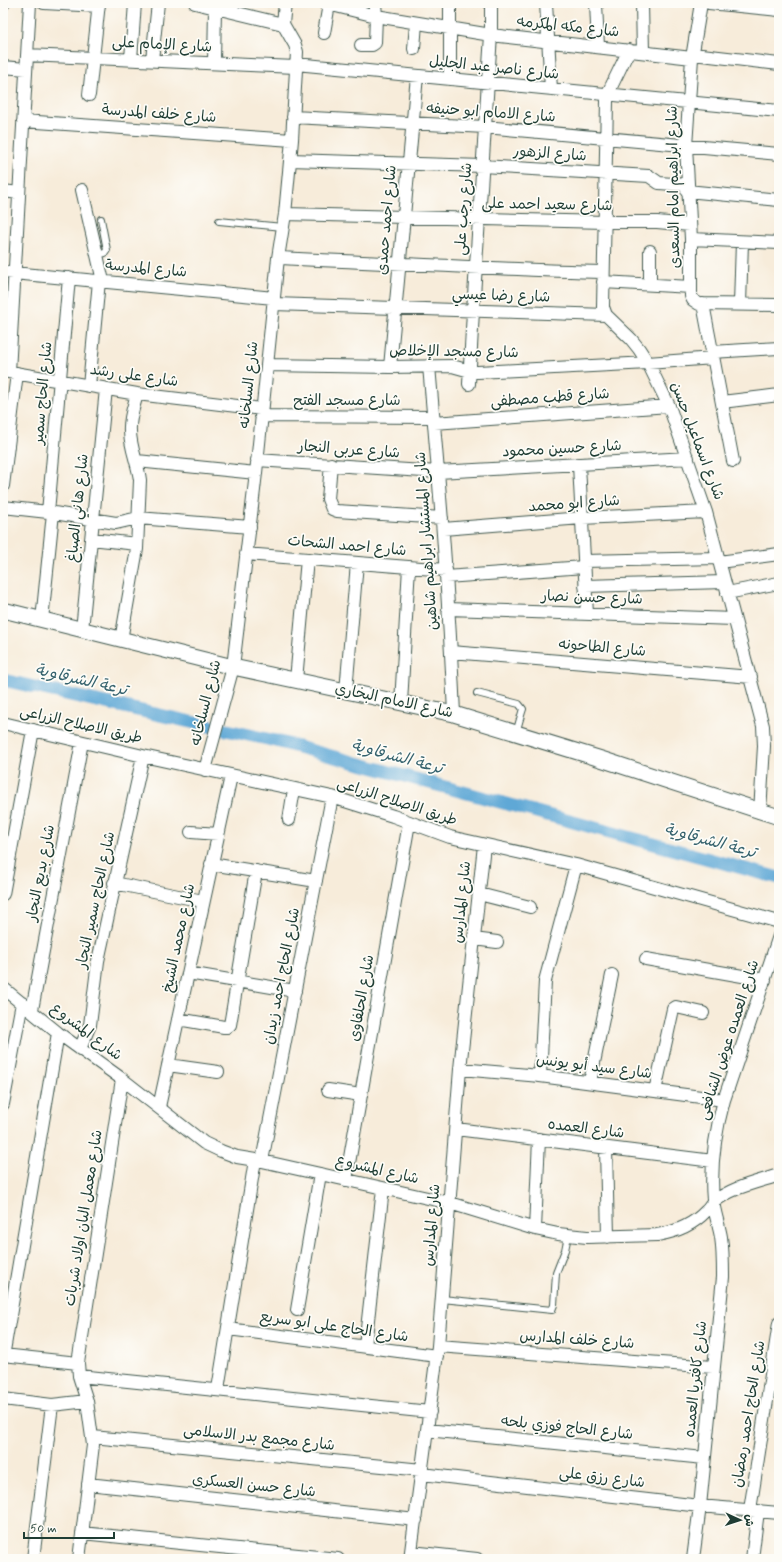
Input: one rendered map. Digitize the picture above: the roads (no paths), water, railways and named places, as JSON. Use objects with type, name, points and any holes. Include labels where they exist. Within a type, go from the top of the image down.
[{"type":"street","points":[[3,486],[9,372],[7,343],[9,272],[19,193],[30,3]]},
{"type":"street","points":[[44,3],[99,4],[89,95]]},
{"type":"street","points":[[131,59],[135,3]]},
{"type":"street","points":[[152,60],[158,3]]},
{"type":"street","points":[[195,3],[283,24],[285,3]]},
{"type":"street","points":[[361,44],[372,46],[375,43],[376,16],[374,3]]},
{"type":"street","points":[[450,3],[450,79]]},
{"type":"street","name":"شارع رجب على","points":[[470,384],[472,311],[491,35],[491,3]]},
{"type":"street","points":[[546,3],[551,89]]},
{"type":"street","points":[[596,3],[598,47]]},
{"type":"street","points":[[642,3],[643,52]]},
{"type":"street","name":"شارع ابراهيم امام السعدى","points":[[701,3],[692,56],[686,146],[691,287],[698,302],[712,355],[733,461]]},
{"type":"street","points":[[709,3],[753,5],[779,10]]},
{"type":"street","points":[[324,33],[326,4]]},
{"type":"street","name":"شارع مكه المكرمه","points":[[326,4],[376,16],[491,35],[643,52],[779,64]]},
{"type":"street","points":[[214,63],[215,8]]},
{"type":"street","points":[[414,49],[416,22]]},
{"type":"street","name":"شارع السلخانه","points":[[205,770],[228,690],[233,667],[256,473],[278,258],[285,214],[292,140],[297,52],[295,45],[283,24]]},
{"type":"street","points":[[606,315],[603,307],[603,277],[608,94],[629,50]]},
{"type":"street","name":"شارع الإمام على","points":[[27,55],[296,66]]},
{"type":"street","name":"شارع ناصر عبد الجليل","points":[[296,66],[450,79],[779,111]]},
{"type":"street","points":[[3,67],[26,69]]},
{"type":"street","name":"شارع احمد حمدى","points":[[390,368],[417,76]]},
{"type":"street","name":"شارع الامام ابو حنيفه","points":[[293,117],[485,127],[779,154]]},
{"type":"street","name":"شارع خلف المدرسة","points":[[23,121],[292,140]]},
{"type":"street","name":"شارع الزهور","points":[[290,160],[482,166],[649,176],[659,182],[687,188],[779,200]]},
{"type":"street","points":[[82,190],[97,255],[101,281],[89,386]]},
{"type":"street","points":[[3,192],[19,193]]},
{"type":"street","name":"شارع سعيد احمد على","points":[[285,214],[657,222],[690,225]]},
{"type":"street","points":[[690,239],[779,243]]},
{"type":"street","points":[[740,304],[742,242]]},
{"type":"street","points":[[650,250],[650,285]]},
{"type":"street","points":[[278,258],[476,268],[603,277],[650,285],[691,287]]},
{"type":"street","name":"شارع المدرسة","points":[[9,272],[274,301],[396,308]]},
{"type":"street","name":"شارع الحاج سمير","points":[[42,620],[69,278]]},
{"type":"street","points":[[698,302],[779,305]]},
{"type":"street","name":"شارع رضا عيسي","points":[[396,308],[606,315]]},
{"type":"street","name":"شارع اسماعيل حسن","points":[[606,315],[631,339],[648,363],[669,406],[706,512],[751,677],[764,735],[760,812]]},
{"type":"street","name":"شارع مسجد الإخلاص","points":[[267,365],[390,368],[452,366],[470,371],[648,363],[779,348]]},
{"type":"street","name":"شارع المستشار ابراهيم شاهين","points":[[429,366],[443,523],[452,652],[454,714]]},
{"type":"street","name":"شارع على رشد","points":[[9,372],[137,394],[262,412]]},
{"type":"street","name":"شارع هاني الصباغ","points":[[82,630],[106,389]]},
{"type":"street","points":[[120,640],[126,601],[135,565],[138,544],[140,480],[130,432],[130,421],[137,394]]},
{"type":"street","points":[[722,402],[779,395]]},
{"type":"street","name":"شارع قطب مصطفى","points":[[434,420],[669,406]]},
{"type":"street","name":"شارع مسجد الفتح","points":[[262,412],[434,420]]},
{"type":"street","name":"شارع حسين محمود","points":[[438,472],[688,458]]},
{"type":"street","name":"شارع عربى النجار","points":[[257,460],[438,472]]},
{"type":"street","points":[[137,461],[256,473]]},
{"type":"street","name":"شارع ابو محمد","points":[[331,464],[328,499],[332,509],[337,511],[443,523],[706,512]]},
{"type":"street","points":[[579,465],[587,614]]},
{"type":"street","points":[[3,507],[50,512],[116,523],[138,518],[250,527]]},
{"type":"street","points":[[91,539],[138,544]]},
{"type":"street","name":"شارع احمد الشحات","points":[[246,554],[409,567],[446,573],[584,564],[718,560],[779,554]]},
{"type":"street","points":[[296,680],[307,559]]},
{"type":"street","points":[[346,691],[357,563]]},
{"type":"street","points":[[401,702],[409,567]]},
{"type":"street","points":[[585,586],[726,587],[779,583]]},
{"type":"street","name":"شارع حسن نصار","points":[[448,609],[734,619]]},
{"type":"street","name":"شارع الامام البخاري","points":[[3,610],[233,667],[454,714],[676,783],[760,812],[779,817]]},
{"type":"street","name":"شارع الطاحونه","points":[[452,652],[751,677]]},
{"type":"street","name":"طريق الاصلاح الزراعى","points":[[3,723],[231,776],[332,797],[450,837],[576,865],[779,922]]},
{"type":"street","points":[[3,894],[33,730]]},
{"type":"street","name":"شارع بديع النجار","points":[[32,1010],[82,742]]},
{"type":"street","name":"شارع الحاج سمير النجار","points":[[80,1049],[90,1025],[98,962],[114,883],[143,756]]},
{"type":"street","name":"شارع محمد الشيخ","points":[[159,1107],[231,776]]},
{"type":"street","points":[[289,820],[294,789]]},
{"type":"street","name":"شارع الحاج احمد زيدان","points":[[218,1389],[259,1160],[295,991],[332,797]]},
{"type":"street","name":"شارع الحلفاوى","points":[[346,1180],[409,823]]},
{"type":"street","points":[[191,832],[218,834]]},
{"type":"street","name":"شارع المدارس","points":[[411,1555],[437,1351],[460,1069],[484,845]]},
{"type":"street","points":[[211,864],[316,881]]},
{"type":"street","points":[[540,1076],[545,981],[576,865]]},
{"type":"street","points":[[178,1019],[227,1027],[231,1021],[256,871]]},
{"type":"street","points":[[114,883],[203,901]]},
{"type":"street","points":[[479,894],[530,906]]},
{"type":"street","name":"شارع العمده عوض الشافعى","points":[[714,1202],[713,1161],[717,1125],[779,936]]},
{"type":"street","points":[[474,939],[497,942]]},
{"type":"street","points":[[646,959],[764,980]]},
{"type":"street","points":[[188,973],[295,991]]},
{"type":"street","points":[[590,1082],[612,975]]},
{"type":"street","name":"شارع المشروع","points":[[3,988],[32,1010],[58,1033],[122,1079],[204,1143],[232,1155],[450,1203],[535,1229],[568,1236],[587,1238],[658,1235],[669,1233],[690,1224],[706,1212],[714,1202],[734,1190],[779,1175]]},
{"type":"street","points":[[3,1104],[22,1003]]},
{"type":"street","points":[[656,1091],[673,1009],[676,1007],[703,1013]]},
{"type":"street","points":[[58,1033],[3,1356],[78,1363]]},
{"type":"street","points":[[168,1065],[218,1072]]},
{"type":"street","name":"شارع سيد أبو يونس","points":[[460,1069],[540,1076],[724,1100]]},
{"type":"street","name":"شارع معمل البان اولاد شربات","points":[[79,1559],[93,1437],[87,1400],[79,1376],[78,1363],[122,1079]]},
{"type":"street","points":[[328,1090],[361,1095]]},
{"type":"street","name":"شارع العمده","points":[[456,1129],[713,1161]]},
{"type":"street","points":[[535,1229],[539,1139]]},
{"type":"street","points":[[606,1148],[608,1237]]},
{"type":"street","points":[[297,1310],[320,1174]]},
{"type":"street","points":[[365,1346],[383,1189]]},
{"type":"street","name":"شارع كافتريا العمده","points":[[693,1559],[700,1506],[723,1277],[721,1236],[714,1202]]},
{"type":"street","name":"شارع الحاج احمد رمضان","points":[[752,1559],[754,1510],[779,1322]]},
{"type":"street","name":"شارع الحاج على ابو سريع","points":[[228,1329],[365,1346],[437,1351]]},
{"type":"street","name":"شارع خلف المدارس","points":[[437,1351],[713,1367]]},
{"type":"street","points":[[79,1376],[218,1389],[430,1412]]},
{"type":"street","points":[[3,1399],[52,1405],[87,1400]]},
{"type":"street","points":[[33,1559],[52,1405]]},
{"type":"street","name":"شارع الحاج فوزي بلحه","points":[[427,1430],[704,1458]]},
{"type":"street","name":"شارع مجمع بدر الاسلامى","points":[[93,1437],[422,1472]]},
{"type":"street","name":"شارع رزق على","points":[[422,1472],[700,1506],[779,1513]]},
{"type":"street","name":"شارع حسن العسكرى","points":[[88,1484],[416,1520]]},
{"type":"street","points":[[82,1533],[338,1559]]},
{"type":"street","points":[[411,1555],[477,1559]]},
{"type":"lane","points":[[97,255],[105,253],[107,250],[101,219]]},
{"type":"lane","points":[[219,221],[283,227]]},
{"type":"lane","points":[[477,693],[522,706],[522,712],[516,733]]},
{"type":"lane","points":[[442,1299],[552,1310],[554,1305],[556,1273],[565,1250],[568,1236]]},
{"type":"waterway","name":"ترعة الشرقاوية","points":[[3,680],[276,741],[779,878]]}]
